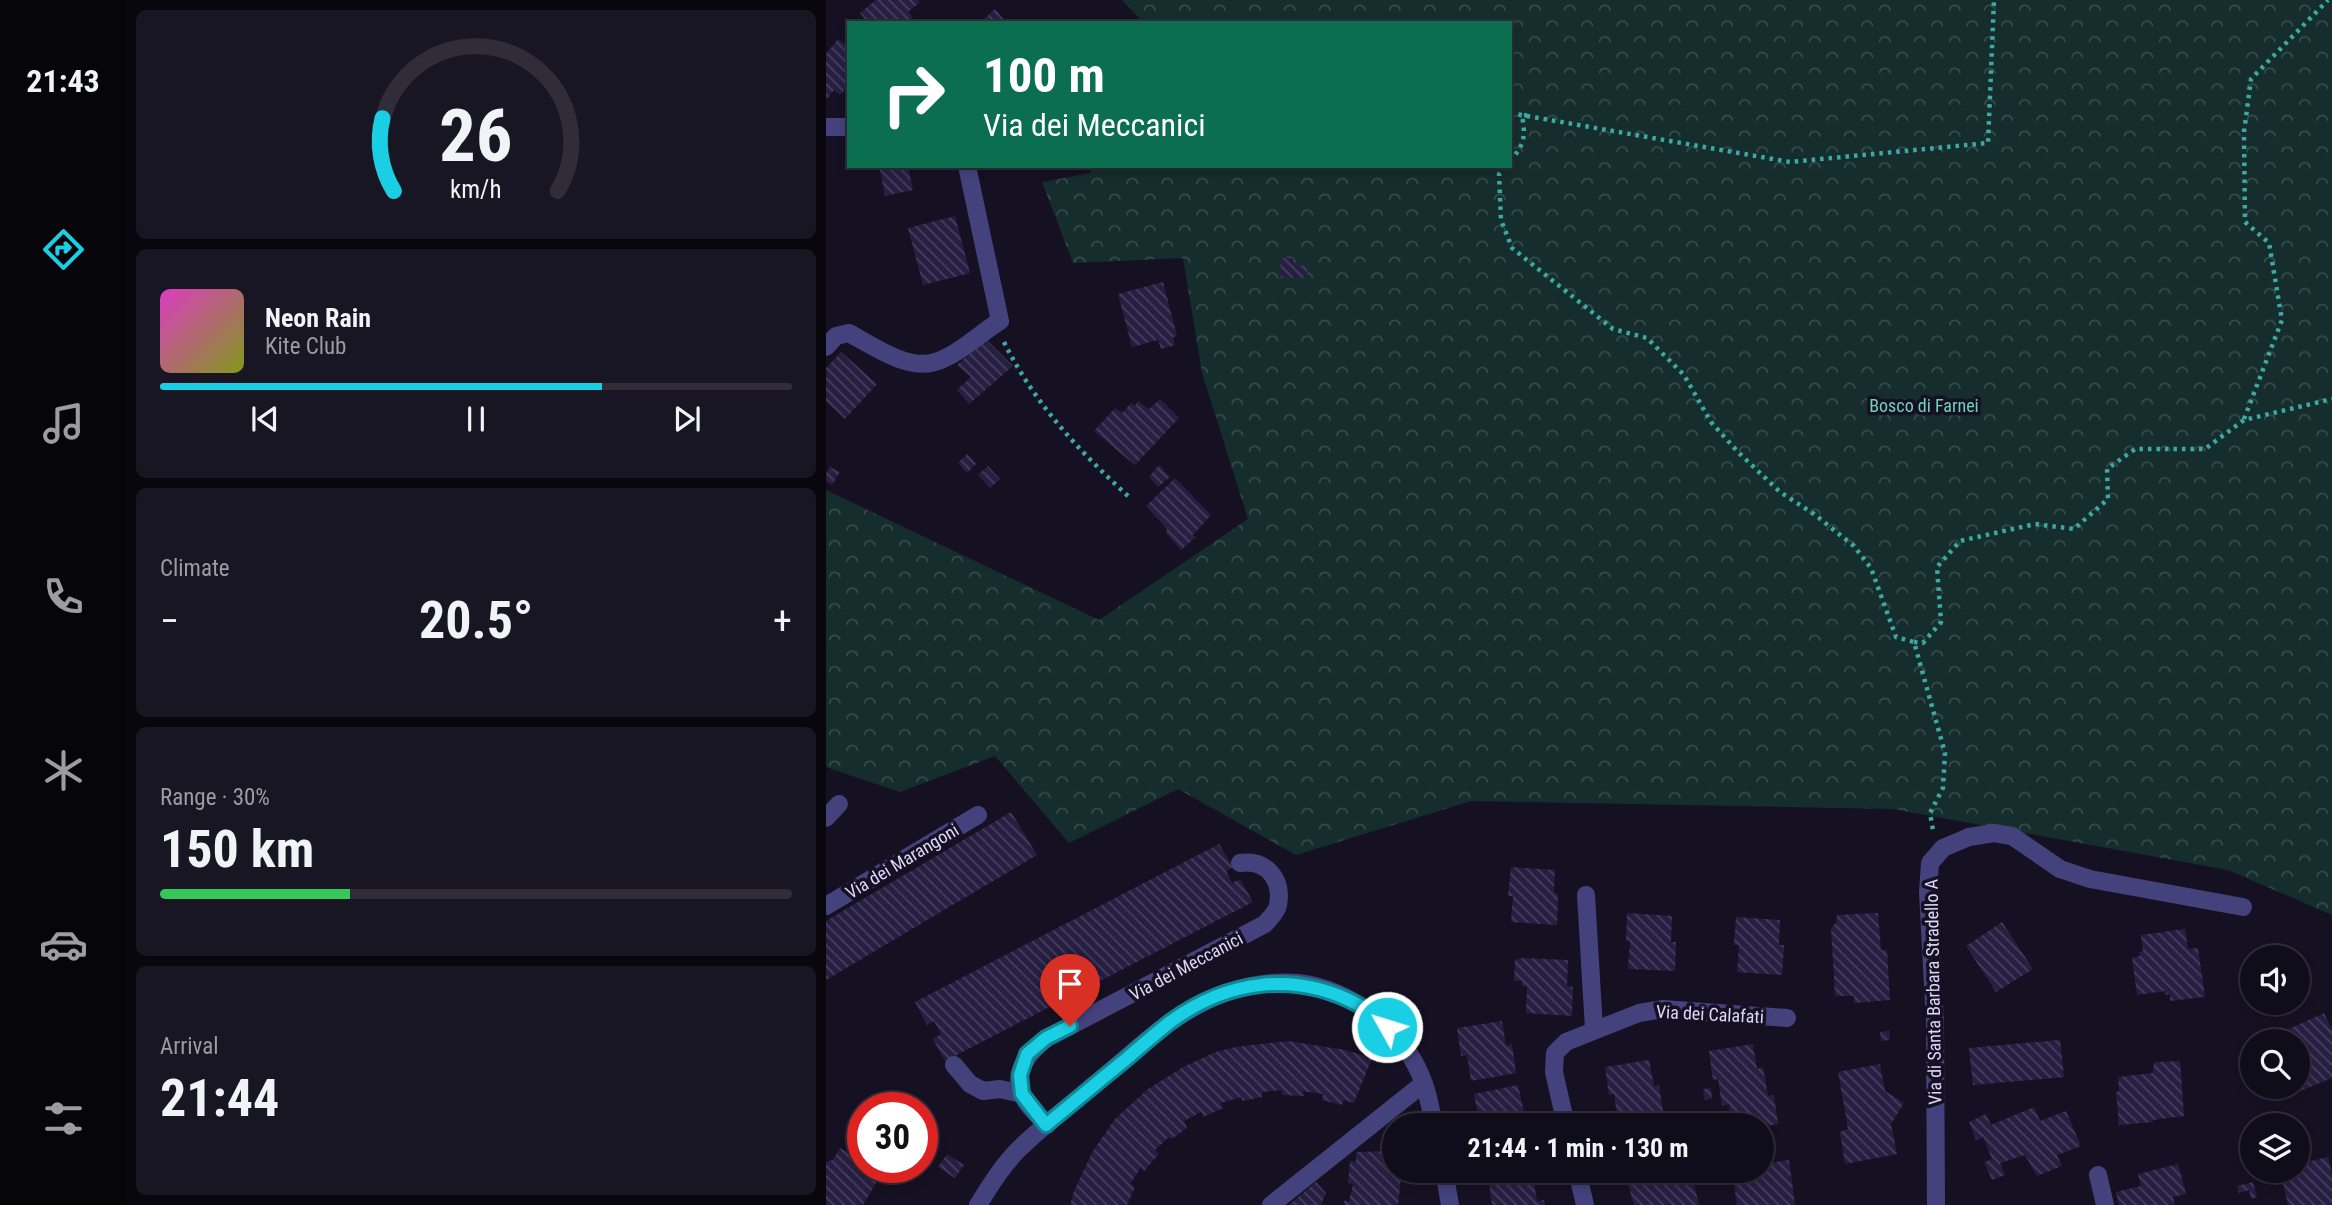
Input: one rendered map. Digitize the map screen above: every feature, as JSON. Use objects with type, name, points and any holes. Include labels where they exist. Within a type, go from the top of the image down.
[{"type":"street","points":[[826,127],[847,127]]},
{"type":"street","points":[[826,347],[836,336],[849,333],[891,356],[912,363],[934,363],[1000,321],[967,168]]},
{"type":"street","points":[[826,818],[839,804]]},
{"type":"street","name":"Via dei Marangoni","points":[[826,906],[978,815]]},
{"type":"street","name":"Via di Santa Barbara Stradello A","points":[[1936,1205],[1935,1022],[1928,892],[1930,863],[1943,848],[1969,837],[1994,833],[2012,836],[2060,869],[2090,879],[2242,907]]},
{"type":"street","name":"Via dei Meccanici","points":[[1022,1094],[1020,1075],[1027,1054],[1046,1038],[1265,924],[1278,908],[1278,888],[1268,868],[1254,861],[1240,863]]},
{"type":"street","points":[[1586,895],[1594,1030]]},
{"type":"street","points":[[978,1205],[994,1179],[1017,1151],[1046,1125],[1172,1021],[1201,1003],[1234,990],[1269,983],[1298,983],[1330,991],[1359,1005],[1387,1027],[1406,1050],[1424,1083],[1431,1113]]},
{"type":"street","name":"Via dei Calafati","points":[[1563,1113],[1554,1072],[1555,1053],[1566,1042],[1594,1030],[1639,1013],[1663,1009],[1787,1018]]},
{"type":"street","points":[[954,1065],[970,1084],[983,1091],[1000,1089],[1022,1094],[1046,1125]]},
{"type":"street","points":[[1271,1205],[1424,1083]]},
{"type":"street","points":[[2098,1175],[2105,1205]]},
{"type":"street","points":[[1446,1183],[1450,1205]]},
{"type":"street","points":[[1580,1183],[1585,1205]]},
{"type":"path","points":[[1512,113],[1790,162],[1988,143],[1994,0]]},
{"type":"path","points":[[2244,420],[2281,320],[2269,243],[2245,222],[2244,132],[2251,79],[2328,0]]},
{"type":"path","points":[[1512,159],[1522,147],[1522,116],[1531,115]]},
{"type":"path","points":[[1504,168],[1499,174],[1501,220],[1512,248],[1613,328],[1647,338],[1684,375],[1711,422],[1738,452],[1780,492],[1814,514],[1854,546],[1871,568],[1896,637],[1914,642],[1923,643],[1941,622],[1937,567],[1960,541],[2035,524],[2074,530],[2108,499],[2106,469],[2135,449],[2205,449],[2244,420],[2332,398]]},
{"type":"path","points":[[1000,321],[1002,338],[1010,355],[1067,437],[1128,496]]},
{"type":"path","points":[[1914,642],[1945,753],[1943,788],[1930,813],[1937,856]]},
{"type":"green space","name":"Bosco di Farnei","points":[[1122,0],[2332,0],[2332,915],[2228,870],[1893,809],[1471,801],[1296,855],[1178,789],[1069,843],[995,756],[900,792],[826,767],[826,490],[1099,620],[1248,519],[1202,373],[1183,258],[1073,263],[1042,182],[1090,173],[1094,168],[1512,168],[1512,21],[1142,21]]},
{"type":"building","points":[[876,0],[920,2],[908,12],[913,17],[908,21],[866,21],[860,13]]},
{"type":"building","points":[[995,9],[1005,21],[982,21]]},
{"type":"building","points":[[838,39],[847,46],[847,87],[840,95],[834,90],[826,100],[826,54]]},
{"type":"building","points":[[879,168],[908,168],[913,190],[885,196]]},
{"type":"building","points":[[955,216],[970,273],[923,285],[908,228]]},
{"type":"building","points":[[1280,258],[1293,258],[1294,266],[1307,265],[1307,277],[1281,278]]},
{"type":"building","points":[[1163,282],[1177,336],[1173,337],[1175,345],[1161,349],[1158,340],[1132,347],[1118,294]]},
{"type":"building","points":[[986,339],[1013,366],[969,404],[957,390],[971,377],[957,365]]},
{"type":"building","points":[[841,352],[877,384],[845,419],[826,401],[826,368]]},
{"type":"building","points":[[1160,399],[1179,418],[1135,465],[1094,431],[1115,408],[1122,413],[1131,403],[1135,406],[1138,401],[1149,409]]},
{"type":"building","points":[[967,454],[976,464],[967,473],[958,463]]},
{"type":"building","points":[[1159,465],[1170,477],[1158,487],[1149,477]]},
{"type":"building","points":[[988,466],[1000,479],[990,488],[978,475]]},
{"type":"building","points":[[830,467],[840,472],[832,485],[826,481]]},
{"type":"building","points":[[1175,478],[1211,515],[1192,536],[1196,537],[1181,550],[1166,533],[1167,529],[1146,506]]},
{"type":"building","points":[[1011,812],[1037,855],[826,980],[826,921]]},
{"type":"building","points":[[1219,844],[1233,867],[1226,871],[1232,883],[1240,879],[1253,902],[945,1061],[933,1039],[941,1034],[934,1021],[927,1025],[915,1002]]},
{"type":"building","points":[[1511,867],[1555,870],[1554,893],[1558,894],[1557,925],[1511,922],[1513,896],[1508,896]]},
{"type":"building","points":[[1627,913],[1672,916],[1671,942],[1676,942],[1675,971],[1628,969],[1630,941],[1626,941]]},
{"type":"building","points":[[1878,913],[1881,950],[1887,950],[1890,1000],[1854,1003],[1854,996],[1835,996],[1831,928],[1836,923],[1837,915]]},
{"type":"building","points":[[1736,917],[1780,920],[1779,945],[1784,945],[1782,975],[1737,972],[1739,945],[1734,945]]},
{"type":"building","points":[[2002,922],[2033,969],[1996,992],[1966,946]]},
{"type":"building","points":[[2185,929],[2188,949],[2198,948],[2205,997],[2170,1001],[2170,994],[2166,995],[2165,991],[2137,995],[2132,958],[2140,956],[2139,952],[2143,951],[2141,935]]},
{"type":"building","points":[[1515,960],[1568,960],[1567,986],[1573,987],[1572,1016],[1526,1013],[1527,986],[1522,986],[1522,981],[1514,981]]},
{"type":"building","points":[[2324,1013],[2332,1030],[2332,1078],[2310,1087],[2310,1029],[2289,1029]]},
{"type":"building","points":[[1502,1021],[1506,1046],[1512,1044],[1516,1073],[1471,1081],[1467,1055],[1461,1056],[1457,1028]]},
{"type":"building","points":[[1889,1031],[1890,1040],[1881,1041],[1880,1032]]},
{"type":"building","points":[[2060,1040],[2064,1077],[1973,1085],[1969,1048]]},
{"type":"building","points":[[1288,1041],[1345,1050],[1372,1058],[1354,1103],[1344,1100],[1342,1105],[1322,1100],[1323,1094],[1303,1091],[1304,1096],[1282,1095],[1282,1090],[1262,1092],[1262,1097],[1242,1101],[1241,1097],[1221,1103],[1223,1108],[1203,1117],[1201,1112],[1184,1121],[1187,1128],[1172,1139],[1169,1137],[1155,1150],[1159,1154],[1144,1171],[1141,1167],[1130,1184],[1135,1187],[1127,1205],[1070,1205],[1093,1151],[1115,1119],[1148,1089],[1185,1066],[1216,1052]]},
{"type":"building","points":[[1753,1044],[1757,1069],[1763,1067],[1768,1096],[1774,1095],[1778,1124],[1774,1125],[1774,1113],[1730,1113],[1729,1104],[1722,1106],[1718,1079],[1713,1080],[1709,1051]]},
{"type":"building","points":[[1649,1060],[1654,1086],[1659,1085],[1663,1112],[1668,1113],[1617,1113],[1614,1094],[1609,1095],[1605,1067]]},
{"type":"building","points":[[2180,1061],[2184,1116],[2119,1125],[2116,1092],[2119,1091],[2118,1077],[2153,1073],[2154,1062]]},
{"type":"building","points":[[1880,1064],[1885,1091],[1904,1103],[1891,1124],[1897,1154],[1845,1164],[1840,1132],[1848,1129],[1838,1072]]},
{"type":"building","points":[[1518,1085],[1524,1113],[1477,1113],[1474,1094]]},
{"type":"building","points":[[1711,1088],[1712,1099],[1705,1100],[1703,1089]]},
{"type":"building","points":[[2034,1107],[2040,1121],[2066,1111],[2081,1146],[2057,1155],[2062,1166],[2037,1176],[2025,1155],[2000,1163],[2005,1175],[1992,1180],[1984,1162],[1992,1159],[1983,1137],[1976,1140],[1969,1122],[1986,1114],[1991,1125]]},
{"type":"building","points":[[840,1148],[847,1152],[847,1183],[876,1183],[863,1205],[826,1205],[826,1162],[833,1160]]},
{"type":"building","points":[[1382,1151],[1382,1183],[1401,1183],[1398,1205],[1343,1205],[1345,1200],[1349,1202],[1353,1184],[1348,1183],[1350,1161],[1356,1162],[1356,1152]]},
{"type":"building","points":[[947,1154],[964,1165],[955,1178],[938,1167]]},
{"type":"building","points":[[2328,1157],[2332,1175],[2332,1205],[2288,1205],[2283,1183],[2310,1183],[2310,1161]]},
{"type":"building","points":[[1789,1160],[1795,1205],[1737,1205],[1734,1183],[1774,1183],[1774,1162]]},
{"type":"building","points":[[2178,1164],[2186,1194],[2173,1197],[2175,1205],[2119,1205],[2116,1192],[2141,1186],[2138,1174]]},
{"type":"building","points":[[1316,1182],[1326,1193],[1321,1205],[1289,1205]]},
{"type":"building","points":[[1489,1183],[1534,1183],[1537,1201],[1544,1200],[1545,1205],[1492,1205]]},
{"type":"building","points":[[1628,1183],[1694,1183],[1699,1205],[1634,1205]]},
{"type":"building","points":[[2253,1183],[2257,1197],[2251,1199],[2249,1190],[2239,1193],[2237,1186]]},
{"type":"route","points":[[1070,1026],[1046,1038],[1027,1054],[1020,1075],[1022,1094],[1046,1125],[1172,1021],[1201,1003],[1234,990],[1269,983],[1298,983],[1330,991],[1359,1005],[1387,1027]]}]
